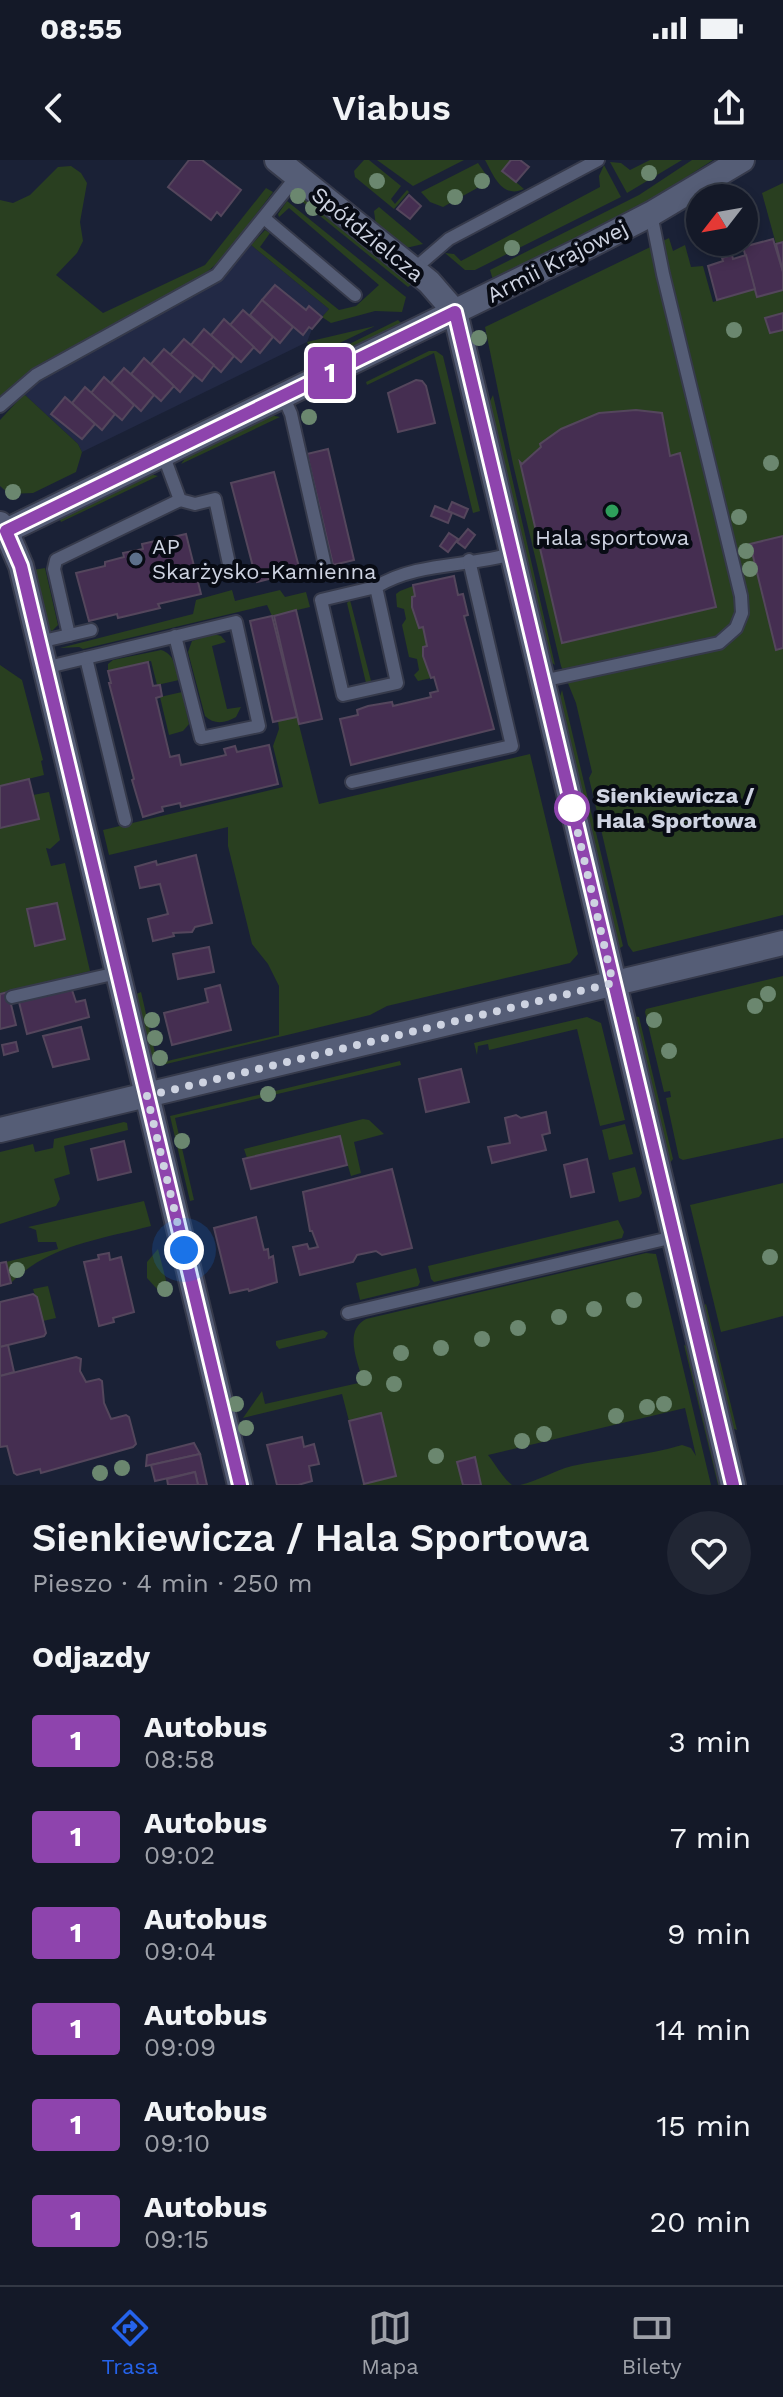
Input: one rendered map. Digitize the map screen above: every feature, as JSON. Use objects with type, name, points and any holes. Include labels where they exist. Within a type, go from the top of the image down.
[{"type":"street","name":"Spółdzielcza","points":[[277,160],[413,270],[443,296],[455,312]]},
{"type":"street","name":"Armii Krajowej","points":[[682,196],[726,160]]},
{"type":"street","name":"Armii Krajowej","points":[[2,529],[455,312],[651,214],[742,160]]},
{"type":"street","points":[[455,312],[733,1485]]},
{"type":"street","points":[[2,529],[21,566],[240,1485]]},
{"type":"street","points":[[0,1130],[783,943]]},
{"type":"lane","points":[[413,270],[449,239],[598,160]]},
{"type":"lane","points":[[0,406],[36,375],[217,275],[297,176]]},
{"type":"lane","points":[[542,681],[719,643],[736,628],[742,613],[735,568],[651,214]]},
{"type":"lane","points":[[264,218],[355,295]]},
{"type":"lane","points":[[283,396],[293,422],[327,574]]},
{"type":"lane","points":[[163,454],[180,500]]},
{"type":"lane","points":[[69,635],[54,569],[56,560],[180,500],[195,504],[215,499],[231,573]]},
{"type":"lane","points":[[376,587],[397,683],[343,695],[321,600],[376,587],[388,579],[469,560],[484,562],[512,554]]},
{"type":"lane","points":[[352,782],[512,746],[469,560]]},
{"type":"lane","points":[[44,668],[175,636],[236,622],[259,726],[201,738],[175,636]]},
{"type":"lane","points":[[39,642],[91,630]]},
{"type":"lane","points":[[86,658],[125,820]]},
{"type":"lane","points":[[12,997],[117,973]]},
{"type":"lane","points":[[348,1313],[674,1237]]},
{"type":"shaded area","points":[[251,245],[329,309],[312,329],[307,342],[82,452],[78,444],[24,394],[42,379],[80,357],[215,284]]},
{"type":"green space","points":[[364,160],[369,160],[401,186],[391,199],[395,204],[407,190],[409,192],[394,209],[355,177],[354,171]]},
{"type":"green space","points":[[377,160],[464,160],[413,186]]},
{"type":"green space","points":[[485,160],[511,160],[503,171],[524,189],[510,191],[504,188]]},
{"type":"green space","points":[[650,160],[682,160],[627,193],[610,162],[621,163],[630,170]]},
{"type":"green space","points":[[692,160],[713,160],[646,203],[493,280],[490,270],[639,195]]},
{"type":"green space","points":[[478,163],[488,182],[443,207],[430,202],[421,192]]},
{"type":"green space","points":[[604,165],[621,197],[475,270],[465,270],[445,253],[454,254],[461,261],[600,187],[599,176]]},
{"type":"green space","points":[[71,166],[81,173],[87,183],[80,222],[83,241],[77,253],[56,275],[103,313],[205,265],[266,188],[273,192],[222,259],[199,279],[40,364],[0,396],[0,200],[13,203],[30,195],[58,167]]},
{"type":"green space","points":[[783,183],[783,242],[776,244],[762,193]]},
{"type":"green space","points":[[294,195],[305,195],[414,283],[408,287]]},
{"type":"green space","points":[[287,201],[406,297],[402,312],[375,311],[331,323],[322,317],[329,309],[251,245],[265,230],[270,233],[260,247],[339,310],[356,306],[379,285],[289,208],[279,217]]},
{"type":"green space","points":[[379,207],[423,244],[406,248],[376,226],[374,211]]},
{"type":"green space","points":[[669,238],[673,251],[685,245],[691,267],[703,266],[713,302],[755,289],[758,297],[783,290],[783,313],[766,318],[783,330],[783,915],[633,952],[628,945],[589,778],[592,772],[576,703],[561,666],[513,464],[485,327]]},
{"type":"green space","points":[[398,320],[402,324],[330,359],[327,355]]},
{"type":"green space","points":[[375,326],[325,350],[321,344],[310,349],[307,342]]},
{"type":"green space","points":[[429,351],[443,356],[480,511],[473,513],[434,353],[367,385],[366,382]]},
{"type":"green space","points":[[24,394],[78,444],[82,452],[76,472],[33,493],[9,494],[0,486],[0,420]]},
{"type":"green space","points":[[493,395],[555,665],[548,660],[489,403]]},
{"type":"green space","points":[[270,415],[280,417],[181,464],[187,456]]},
{"type":"green space","points":[[150,474],[158,476],[61,522],[59,518]]},
{"type":"green space","points":[[45,568],[58,625],[52,631],[46,627],[33,570]]},
{"type":"green space","points":[[413,586],[415,618],[423,627],[427,646],[423,657],[431,678],[418,681],[414,675],[419,670],[417,659],[409,657],[402,625],[406,619],[404,609],[397,607],[396,594]]},
{"type":"green space","points":[[232,590],[235,601],[280,590],[285,597],[306,592],[310,607],[272,616],[267,605],[83,649],[60,648],[193,614],[196,600]]},
{"type":"green space","points":[[350,600],[371,681],[369,684],[366,683],[347,603]]},
{"type":"green space","points":[[214,634],[226,642],[212,646],[227,709],[241,707],[236,717],[220,722],[205,716],[188,652],[192,641]]},
{"type":"green space","points":[[161,650],[172,658],[179,680],[157,685],[151,661],[108,671],[108,664],[113,660]]},
{"type":"green space","points":[[0,665],[22,680],[43,760],[44,775],[0,786]]},
{"type":"green space","points":[[562,690],[623,946],[616,951],[558,703]]},
{"type":"green space","points":[[182,692],[189,724],[183,731],[169,735],[160,697]]},
{"type":"green space","points":[[297,717],[319,804],[530,754],[578,954],[570,963],[387,1006],[370,1015],[162,1065],[154,1058],[149,1060],[134,995],[141,992],[156,1057],[163,1062],[279,1035],[279,986],[268,964],[252,944],[228,846],[228,827],[109,855],[103,830],[283,787],[273,746],[279,729],[278,721]]},
{"type":"green space","points":[[49,792],[60,840],[50,849],[46,848],[51,866],[65,863],[90,971],[0,993],[0,828],[38,819],[33,795]]},
{"type":"green space","points":[[783,976],[783,1138],[683,1160],[679,1158],[666,1098],[671,1097],[670,1091],[664,1092],[646,1009]]},
{"type":"green space","points":[[631,1016],[639,1017],[673,1159],[667,1164]]},
{"type":"green space","points":[[587,1017],[601,1023],[625,1120],[600,1126],[577,1029],[489,1050],[488,1044],[478,1046],[477,1055],[474,1043]]},
{"type":"green space","points":[[400,1061],[401,1065],[175,1118],[194,1200],[190,1201],[170,1116]]},
{"type":"green space","points":[[369,1120],[384,1134],[354,1142],[361,1173],[351,1176],[339,1136],[247,1158],[244,1149]]},
{"type":"green space","points":[[124,1122],[128,1130],[64,1146],[70,1174],[54,1179],[60,1199],[56,1206],[0,1224],[0,1152],[33,1144],[35,1152],[53,1148],[54,1139]]},
{"type":"green space","points":[[625,1124],[633,1154],[609,1160],[602,1130]]},
{"type":"green space","points":[[635,1167],[642,1193],[639,1197],[619,1202],[612,1173]]},
{"type":"green space","points":[[783,1183],[783,1316],[721,1332],[690,1205]]},
{"type":"green space","points":[[144,1201],[151,1226],[76,1245],[42,1260],[11,1283],[6,1262],[58,1249],[56,1242],[38,1242],[36,1230],[28,1227]]},
{"type":"green space","points":[[618,1220],[624,1232],[622,1238],[434,1282],[431,1279],[428,1266]]},
{"type":"green space","points":[[158,1249],[169,1292],[157,1289],[147,1278],[147,1262]]},
{"type":"green space","points":[[646,1253],[656,1254],[711,1485],[520,1485],[572,1466],[682,1445],[691,1448],[696,1456],[685,1408],[488,1455],[512,1485],[360,1485],[396,1476],[381,1413],[349,1421],[342,1394],[243,1418],[262,1391],[265,1404],[363,1382],[354,1339],[359,1324],[366,1319]]},
{"type":"green space","points":[[416,1268],[420,1282],[418,1286],[360,1300],[356,1283]]},
{"type":"green space","points":[[48,1286],[56,1318],[43,1321],[33,1289]]},
{"type":"green space","points":[[706,1304],[737,1430],[729,1427],[701,1307]]},
{"type":"green space","points":[[323,1330],[328,1333],[325,1338],[279,1349],[276,1345],[276,1341]]},
{"type":"green space","points":[[684,1345],[689,1347],[721,1485],[718,1485]]},
{"type":"building","points":[[189,160],[202,160],[241,190],[221,216],[217,212],[211,220],[168,187]]},
{"type":"building","points":[[511,160],[520,160],[529,167],[516,182],[502,171]]},
{"type":"building","points":[[409,195],[421,206],[410,219],[397,209]]},
{"type":"building","points":[[773,239],[783,272],[783,290],[757,297],[746,256],[758,256],[758,243]]},
{"type":"building","points":[[783,242],[783,272],[776,244]]},
{"type":"building","points":[[746,256],[755,289],[717,300],[708,266],[723,261],[722,258]]},
{"type":"building","points":[[275,285],[306,310],[309,306],[322,317],[312,329],[309,327],[303,335],[262,300]]},
{"type":"building","points":[[262,300],[293,327],[280,343],[250,315]]},
{"type":"building","points":[[243,310],[273,337],[260,353],[230,325]]},
{"type":"building","points":[[783,313],[783,330],[770,333],[765,318]]},
{"type":"building","points":[[224,319],[254,347],[241,362],[211,335]]},
{"type":"building","points":[[204,329],[234,356],[221,372],[191,345]]},
{"type":"building","points":[[184,339],[214,365],[202,381],[170,355]]},
{"type":"building","points":[[164,349],[194,375],[180,392],[151,364]]},
{"type":"building","points":[[144,358],[174,386],[161,401],[131,374]]},
{"type":"building","points":[[124,368],[154,395],[141,411],[111,383]]},
{"type":"building","points":[[104,377],[134,405],[122,420],[91,393]]},
{"type":"building","points":[[416,380],[426,386],[435,423],[398,432],[388,393]]},
{"type":"building","points":[[85,387],[115,414],[102,430],[72,403]]},
{"type":"building","points":[[65,397],[95,424],[82,439],[51,414]]},
{"type":"building","name":"Hala sportowa","points":[[636,410],[662,413],[670,456],[680,453],[716,607],[562,643],[520,462],[522,464],[541,447],[540,444],[561,429],[599,413]]},
{"type":"building","points":[[328,449],[354,560],[333,565],[307,454]]},
{"type":"building","points":[[274,472],[300,571],[257,582],[231,483]]},
{"type":"building","points":[[452,502],[468,509],[464,518],[448,511]]},
{"type":"building","points":[[435,506],[452,513],[448,523],[431,516]]},
{"type":"building","points":[[468,529],[475,535],[465,548],[457,542]]},
{"type":"building","points":[[449,533],[458,539],[448,552],[440,546]]},
{"type":"building","points":[[186,534],[201,594],[158,604],[160,608],[89,621],[76,573],[105,566],[105,562],[124,557],[123,553],[143,549],[142,544]]},
{"type":"building","points":[[783,536],[783,648],[776,650],[750,544]]},
{"type":"building","points":[[454,576],[458,595],[463,594],[468,615],[464,616],[494,729],[351,765],[340,719],[358,715],[357,710],[368,706],[392,702],[393,706],[431,697],[430,693],[438,691],[423,656],[423,647],[427,646],[423,627],[419,628],[412,607],[412,597],[415,596],[413,585]]},
{"type":"building","points":[[296,610],[322,719],[299,724],[274,616]]},
{"type":"building","points":[[272,616],[297,717],[273,722],[250,621]]},
{"type":"building","points":[[148,662],[153,686],[160,685],[162,696],[156,698],[170,757],[179,755],[181,765],[226,755],[224,749],[235,746],[237,752],[269,745],[278,784],[181,807],[180,803],[162,807],[163,811],[143,817],[108,671]]},
{"type":"building","points":[[29,779],[39,819],[0,828],[0,786]]},
{"type":"building","points":[[196,855],[212,923],[195,927],[192,932],[173,933],[174,936],[153,941],[148,919],[168,914],[160,884],[140,888],[135,867]]},
{"type":"building","points":[[57,903],[65,939],[35,946],[27,909]]},
{"type":"building","points":[[209,947],[214,972],[178,979],[173,954]]},
{"type":"building","points":[[220,985],[231,1030],[172,1045],[164,1013],[208,1002],[205,989]]},
{"type":"building","points":[[71,987],[76,1002],[85,1000],[89,1017],[27,1034],[18,998]]},
{"type":"building","points":[[8,992],[16,1025],[0,1029],[0,994]]},
{"type":"building","points":[[81,1027],[89,1059],[53,1067],[43,1036]]},
{"type":"building","points":[[16,1042],[18,1051],[4,1055],[2,1045]]},
{"type":"building","points":[[461,1069],[469,1102],[426,1112],[419,1079]]},
{"type":"building","points":[[546,1112],[550,1133],[542,1135],[546,1150],[492,1163],[488,1147],[510,1143],[505,1118]]},
{"type":"building","points":[[340,1136],[347,1165],[251,1189],[243,1159]]},
{"type":"building","points":[[124,1141],[131,1172],[98,1180],[91,1149]]},
{"type":"building","points":[[587,1159],[594,1192],[571,1197],[564,1165]]},
{"type":"building","points":[[392,1169],[412,1248],[382,1255],[376,1251],[357,1255],[353,1262],[300,1275],[293,1247],[307,1244],[309,1249],[318,1247],[310,1231],[303,1192]]},
{"type":"building","points":[[256,1217],[264,1250],[268,1249],[269,1258],[273,1256],[277,1282],[230,1293],[214,1228]]},
{"type":"building","points":[[109,1253],[110,1260],[121,1257],[134,1312],[99,1326],[84,1262]]},
{"type":"building","points":[[6,1262],[11,1283],[0,1286],[0,1263]]},
{"type":"building","points":[[33,1294],[37,1297],[46,1333],[0,1347],[0,1302]]},
{"type":"building","points":[[8,1345],[14,1372],[0,1376],[0,1347]]},
{"type":"building","points":[[76,1357],[81,1359],[80,1371],[86,1382],[102,1381],[104,1403],[111,1419],[129,1417],[136,1444],[41,1473],[40,1469],[17,1475],[7,1446],[0,1447],[0,1376]]},
{"type":"building","points":[[381,1413],[396,1476],[364,1484],[349,1421]]},
{"type":"building","points":[[302,1437],[304,1447],[314,1444],[319,1464],[309,1466],[312,1481],[277,1485],[267,1445]]},
{"type":"building","points":[[194,1443],[200,1454],[146,1466],[147,1455]]},
{"type":"building","points":[[200,1454],[207,1485],[198,1485],[195,1472],[155,1481],[151,1465]]},
{"type":"building","points":[[475,1457],[481,1485],[463,1485],[457,1462]]},
{"type":"building","points":[[195,1472],[198,1485],[168,1485],[167,1479]]},
{"type":"bus line","name":"1","points":[[240,1485],[21,566],[6,531],[455,312],[733,1485]]},
{"type":"place","name":"Hala sportowa","points":[[612,511]]},
{"type":"place","name":"AP Skarżysko-Kamienna","points":[[136,559]]},
{"type":"place","name":"Sienkiewicza / Hala Sportowa","points":[[572,808]]},
{"type":"route","points":[[184,1250],[147,1096],[613,983],[570,799],[572,808]]}]
